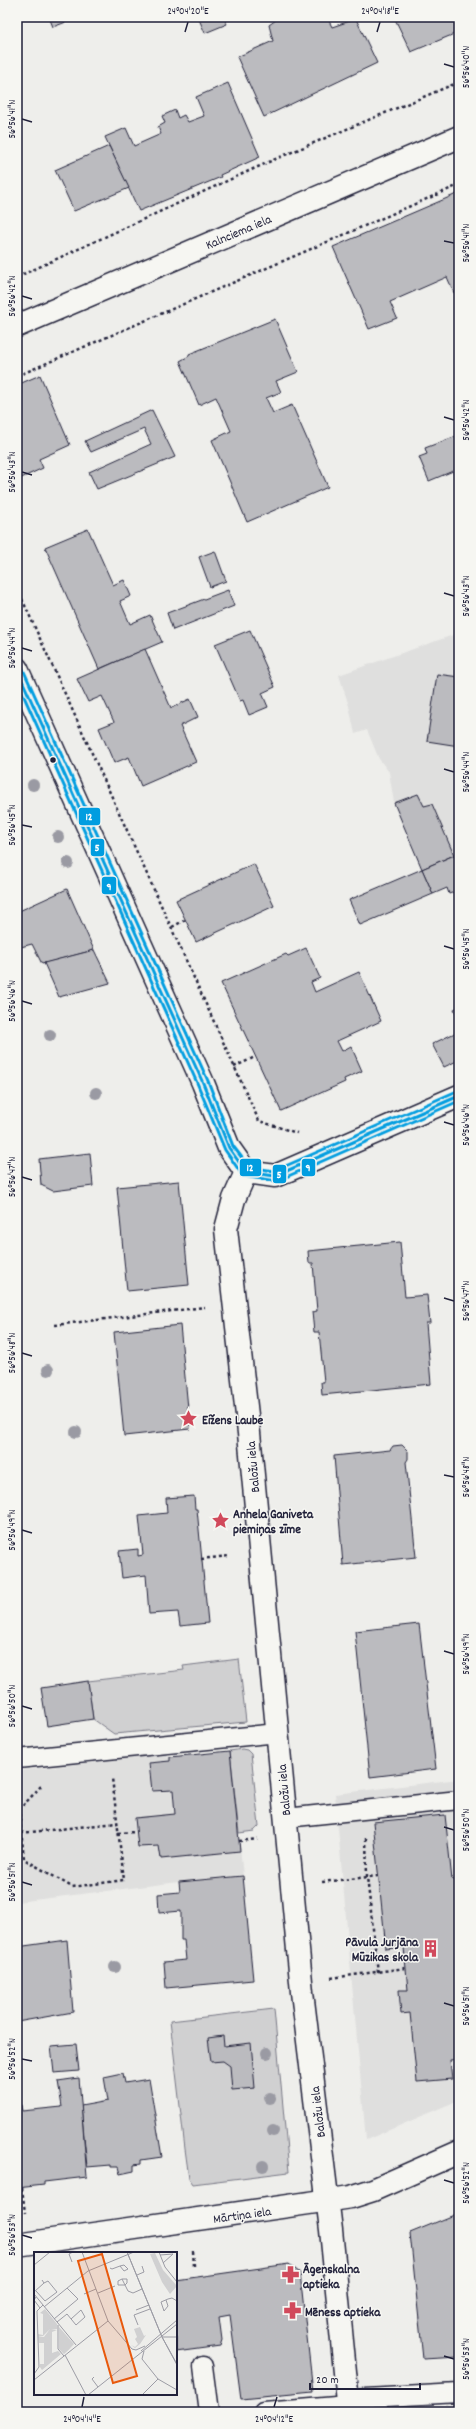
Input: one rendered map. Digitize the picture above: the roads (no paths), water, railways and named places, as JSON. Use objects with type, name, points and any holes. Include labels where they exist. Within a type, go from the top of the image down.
[{"type":"street","name":"Kalnciema iela","points":[[17,326],[459,137]]},
{"type":"street","points":[[17,669],[203,1083],[229,1148],[246,1172],[275,1176],[459,1096]]},
{"type":"street","name":"Baložu iela","points":[[246,1172],[234,1199],[226,1229],[249,1434],[302,1992],[327,2201],[348,2405]]},
{"type":"street","name":"Mārtiņa iela","points":[[17,2245],[327,2201],[373,2190],[459,2152]]},
{"type":"lane","points":[[17,1759],[278,1733]]},
{"type":"lane","points":[[286,1818],[459,1800]]},
{"type":"lane","points":[[203,2366],[210,2412]]},
{"type":"lane","points":[[264,2412],[459,2393]]},
{"type":"place","name":"Eižens Laube","points":[[189,1419]]},
{"type":"place","name":"Anhela Ganiveta piemiņas zīme","points":[[220,1520]]},
{"type":"place","name":"Pāvula Jurjāna Mūzikas skola","points":[[431,1948]]},
{"type":"place","name":"Āgenskalna aptieka","points":[[290,2275]]},
{"type":"place","name":"Mēness aptieka","points":[[292,2311]]}]
